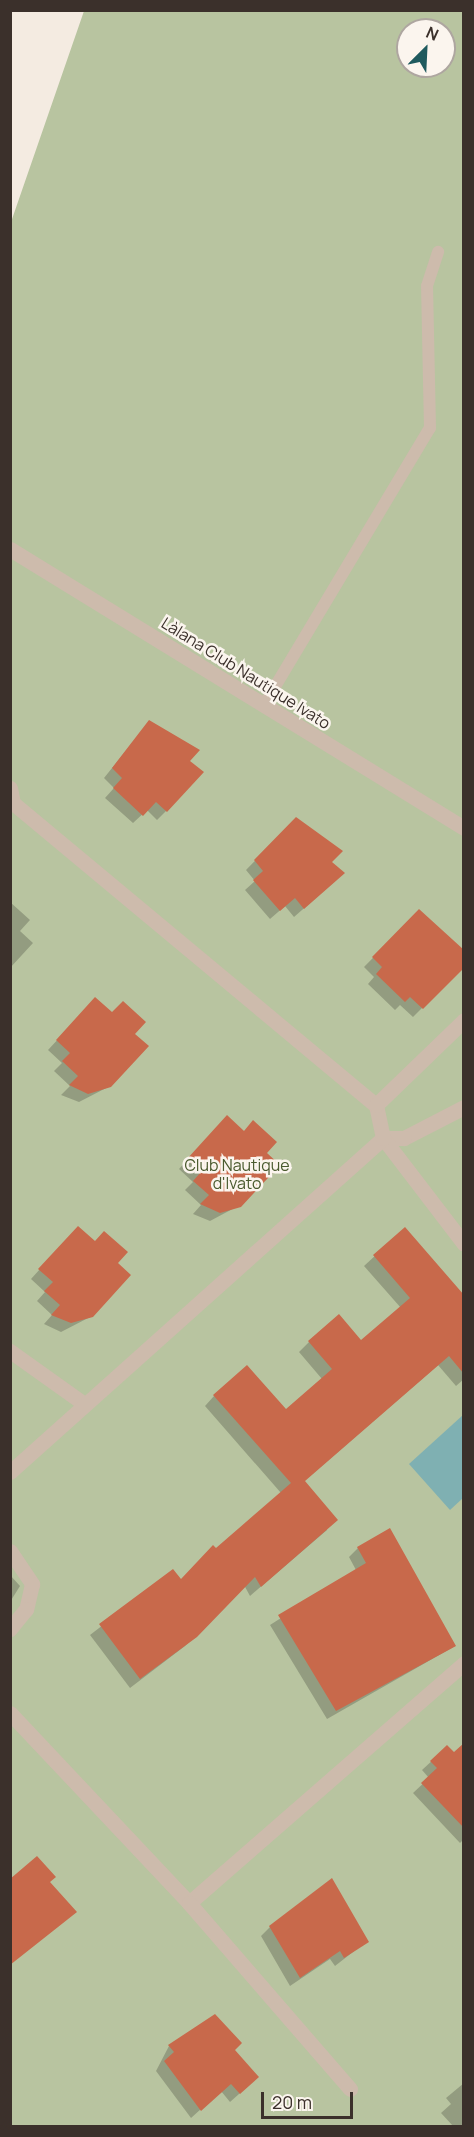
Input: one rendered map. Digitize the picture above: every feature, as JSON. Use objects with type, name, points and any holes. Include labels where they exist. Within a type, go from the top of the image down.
[{"type":"street","name":"Làlana Club Nautique Ivato","points":[[10,549],[464,828]]},
{"type":"street","points":[[11,798],[376,1105],[383,1138],[464,1245]]},
{"type":"street","points":[[376,1105],[464,1020]]},
{"type":"street","points":[[10,1472],[83,1403],[383,1138],[404,1138],[464,1107]]},
{"type":"street","points":[[10,1351],[83,1403]]},
{"type":"street","points":[[10,1551],[32,1584],[26,1609],[10,1629]]},
{"type":"street","points":[[189,1904],[464,1663]]},
{"type":"street","points":[[10,1713],[189,1904],[350,2089]]},
{"type":"lane","points":[[264,705],[430,428],[428,286],[438,252]]},
{"type":"green space","name":"Club Nautique d'Ivato","points":[[84,11],[463,11],[463,2126],[11,2126],[11,222]]},
{"type":"water","points":[[463,1415],[463,1498],[450,1510],[409,1464]]},
{"type":"building","points":[[149,720],[200,750],[190,761],[204,772],[167,812],[156,802],[143,816],[113,788],[122,778],[112,768]]},
{"type":"building","points":[[296,817],[343,851],[332,862],[345,873],[304,909],[295,898],[280,911],[253,880],[263,871],[254,860]]},
{"type":"building","points":[[419,909],[464,950],[464,968],[423,1009],[410,997],[405,1002],[376,974],[382,967],[372,957]]},
{"type":"building","points":[[95,997],[112,1012],[123,1001],[146,1022],[135,1034],[149,1046],[111,1087],[88,1094],[69,1085],[78,1076],[62,1061],[70,1053],[56,1040]]},
{"type":"building","points":[[227,1115],[244,1131],[253,1120],[277,1142],[267,1153],[280,1165],[241,1207],[220,1213],[200,1204],[209,1195],[193,1181],[201,1172],[187,1159]]},
{"type":"building","points":[[78,1226],[95,1241],[104,1231],[128,1252],[118,1263],[131,1275],[93,1317],[71,1323],[51,1315],[60,1305],[44,1291],[53,1282],[38,1269]]},
{"type":"building","points":[[405,1227],[464,1295],[464,1374],[449,1356],[305,1481],[338,1520],[261,1587],[255,1577],[197,1637],[140,1679],[99,1624],[173,1569],[181,1579],[213,1545],[216,1548],[291,1483],[213,1395],[247,1365],[286,1409],[332,1369],[308,1341],[339,1314],[361,1340],[410,1298],[373,1255]]},
{"type":"building","points":[[390,1528],[456,1646],[336,1711],[278,1615],[366,1563],[357,1547]]},
{"type":"building","points":[[464,1743],[464,1828],[421,1783],[437,1768],[430,1761],[447,1745],[454,1752]]},
{"type":"building","points":[[37,1856],[56,1877],[50,1882],[77,1912],[10,1965],[10,1879]]},
{"type":"building","points":[[332,1878],[369,1942],[344,1958],[340,1951],[300,1978],[269,1926]]},
{"type":"building","points":[[215,2014],[242,2043],[235,2050],[259,2077],[240,2094],[231,2084],[201,2111],[164,2061],[174,2052],[168,2045]]}]
